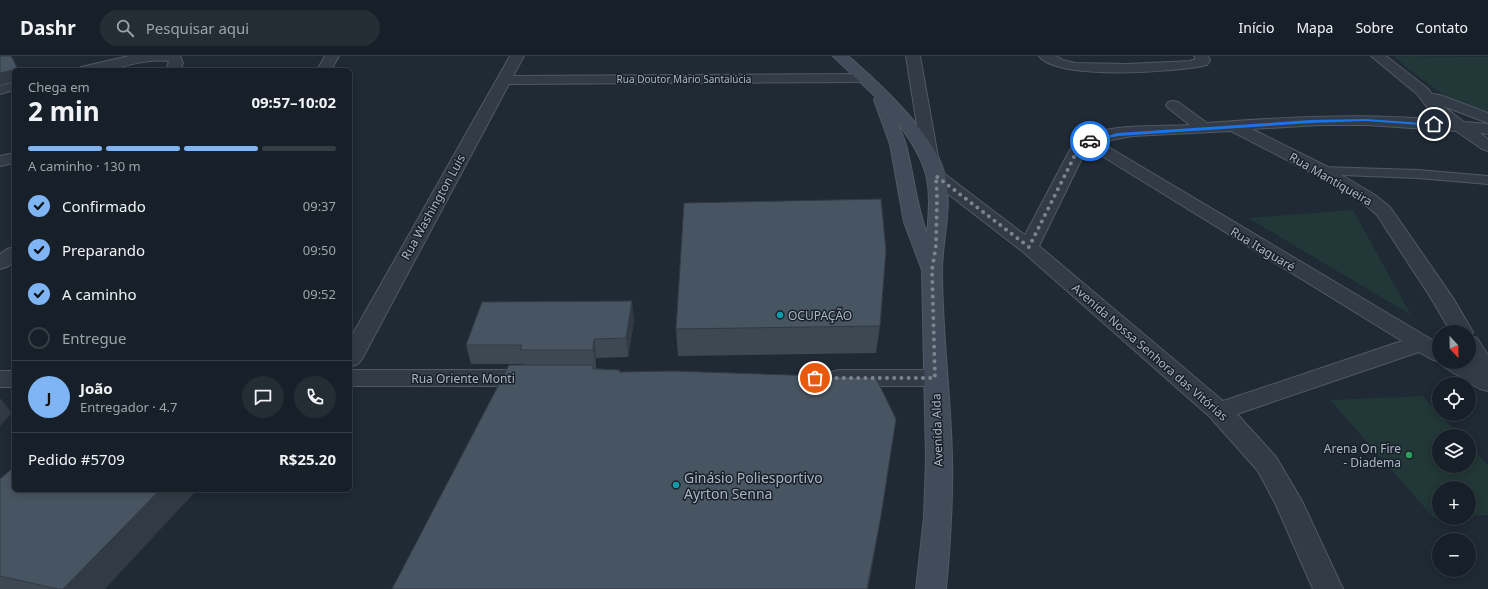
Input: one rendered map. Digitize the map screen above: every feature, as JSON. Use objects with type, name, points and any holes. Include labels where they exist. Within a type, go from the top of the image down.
[{"type":"main road","name":"Avenida Alda","points":[[840,56],[865,78],[903,118],[933,166],[937,198],[936,245],[932,270],[939,459],[938,517],[931,589]]},
{"type":"main road","name":"Avenida Alda","points":[[878,91],[882,106],[898,144],[906,195],[913,222],[932,270]]},
{"type":"main road","points":[[898,144],[933,166]]},
{"type":"street","points":[[95,68],[138,58],[160,56],[175,58],[176,63],[173,68]]},
{"type":"street","points":[[325,68],[332,56]]},
{"type":"street","name":"Rua Washington Luis","points":[[352,355],[517,56]]},
{"type":"street","points":[[913,56],[933,166]]},
{"type":"street","points":[[1046,56],[1058,63],[1074,67],[1128,68],[1190,65],[1202,62],[1203,60],[1201,56]]},
{"type":"street","points":[[1378,56],[1424,93],[1431,103],[1459,126],[1488,146]]},
{"type":"street","name":"Rua Doutor Mário Santalúcia","points":[[504,80],[865,78]]},
{"type":"street","points":[[0,90],[12,87]]},
{"type":"street","points":[[1424,93],[1488,118]]},
{"type":"street","points":[[1173,105],[1204,128]]},
{"type":"street","points":[[1029,247],[1078,149],[1088,142],[1098,138],[1118,134],[1311,121],[1366,120],[1488,129]]},
{"type":"street","name":"Rua Mantiqueira","points":[[1235,126],[1322,171],[1369,199],[1384,211],[1442,298],[1458,325]]},
{"type":"street","name":"Rua Itaguaré","points":[[1088,142],[1430,349]]},
{"type":"street","points":[[0,161],[12,158]]},
{"type":"street","name":"Avenida Nossa Senhora das Vitórias","points":[[933,166],[1219,411],[1266,464],[1288,501],[1328,589]]},
{"type":"street","points":[[1322,171],[1418,174],[1488,180]]},
{"type":"street","points":[[0,263],[12,254]]},
{"type":"street","points":[[1219,411],[1430,349]]},
{"type":"street","points":[[1476,354],[1488,373]]},
{"type":"street","points":[[1464,369],[1488,383]]},
{"type":"street","name":"Rua Oriente Monti","points":[[352,378],[552,378]]},
{"type":"street","points":[[815,378],[935,378]]},
{"type":"street","points":[[0,379],[12,379]]},
{"type":"green space","points":[[1395,56],[1488,57],[1488,115],[1458,103],[1441,93],[1407,68]]},
{"type":"green space","points":[[1353,210],[1411,315],[1248,218]]},
{"type":"green space","name":"Arena On Fire - Diadema","points":[[1422,396],[1432,407],[1432,421],[1446,421],[1453,429],[1432,429],[1432,473],[1476,473],[1476,452],[1488,465],[1488,515],[1476,516],[1476,481],[1432,481],[1432,516],[1330,400]]},
{"type":"building","points":[[0,56],[11,56],[17,68],[12,68],[12,70],[0,73]]},
{"type":"building","name":"OCUPAÇÃO","points":[[881,199],[886,251],[880,326],[676,329],[684,203]]},
{"type":"building","points":[[632,301],[626,338],[594,339],[593,350],[520,350],[522,345],[466,345],[482,302]]},
{"type":"building","name":"Ginásio Poliesportivo Ayrton Senna","points":[[509,365],[593,365],[593,369],[620,370],[619,372],[674,371],[876,378],[896,419],[881,516],[867,589],[392,589]]},
{"type":"building","points":[[12,469],[12,492],[158,492],[63,589],[58,589],[0,576],[0,479]]},
{"type":"way so far","points":[[815,378],[935,378],[932,270],[936,245],[936,176],[1029,247],[1078,149],[1090,141]]},
{"type":"place","name":"OCUPAÇÃO","points":[[780,315]]},
{"type":"place","name":"Arena On Fire - Diadema","points":[[1409,455]]},
{"type":"place","name":"Ginásio Poliesportivo Ayrton Senna","points":[[676,485]]},
{"type":"route","points":[[1090,141],[1118,134],[1311,121],[1366,120],[1434,124]]}]
